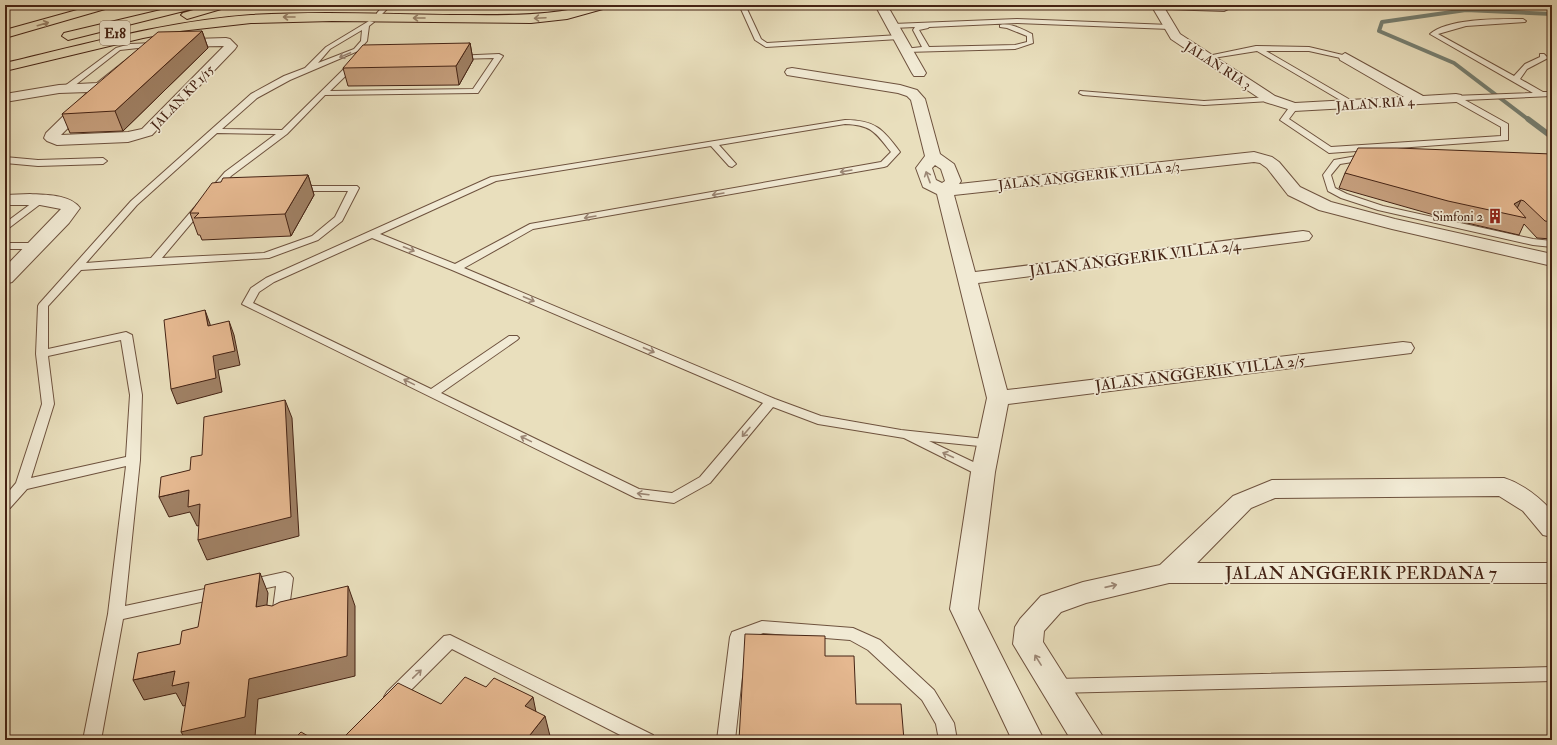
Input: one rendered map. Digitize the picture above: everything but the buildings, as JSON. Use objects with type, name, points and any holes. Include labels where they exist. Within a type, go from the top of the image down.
[{"type":"highway","points":[[5,34],[108,5]]},
{"type":"highway","name":"E18","points":[[58,39],[196,5]]},
{"type":"highway","name":"E18","points":[[5,61],[224,5]]},
{"type":"highway","points":[[5,67],[143,34],[229,21],[295,17],[531,18],[567,16],[606,5]]},
{"type":"street","points":[[881,5],[919,73]]},
{"type":"street","name":"JALAN RIA 3","points":[[1157,5],[1175,36],[1270,99],[1284,105],[1294,107]]},
{"type":"street","points":[[1162,5],[1224,8]]},
{"type":"street","name":"JALAN KP 1/15","points":[[226,42],[231,46],[147,132],[128,137],[57,140],[52,138],[54,133],[101,87],[154,45],[165,43],[226,42]]},
{"type":"street","points":[[1345,57],[1420,100]]},
{"type":"street","points":[[792,72],[900,89],[912,93],[918,99],[933,156],[924,168],[929,183],[945,191],[998,398],[983,472],[964,609],[1028,740]]},
{"type":"street","points":[[5,98],[66,88],[101,87]]},
{"type":"street","name":"JALAN RIA 4","points":[[1294,107],[1355,105],[1456,98]]},
{"type":"street","name":"JALAN ANGGERIK VILLA 2/3","points":[[945,191],[1254,157],[1266,160],[1273,165],[1294,191],[1325,206],[1392,224],[1549,254]]},
{"type":"street","points":[[5,200],[40,200],[67,204],[71,208],[63,219],[5,278]]},
{"type":"street","name":"JALAN ANGGERIK VILLA 2/4","points":[[968,279],[1303,236]]},
{"type":"street","name":"JALAN ANGGERIK VILLA 2/5","points":[[998,398],[1403,348]]},
{"type":"street","points":[[1169,573],[1242,502],[1272,489],[1504,487],[1532,505],[1552,528]]},
{"type":"street","name":"JALAN ANGGERIK PERDANA 7","points":[[1089,740],[1028,644],[1030,627],[1051,604],[1083,592],[1169,573],[1552,574]]},
{"type":"lane","points":[[379,14],[388,5]]},
{"type":"lane","points":[[749,5],[744,9],[758,40],[766,45],[767,48],[787,51]]},
{"type":"lane","points":[[308,69],[328,48],[366,27],[372,21]]},
{"type":"lane","points":[[766,45],[896,31],[1017,21],[1170,27]]},
{"type":"lane","points":[[1523,21],[1468,22],[1447,27],[1433,34],[1541,94]]},
{"type":"lane","points":[[906,50],[927,50],[1015,47],[1030,43],[1030,36],[1008,26],[918,28],[916,30],[927,50]]},
{"type":"lane","points":[[5,505],[22,485],[48,404],[42,354],[43,306],[134,203],[254,96],[308,69],[356,50],[364,41],[366,27]]},
{"type":"lane","points":[[66,88],[118,49],[130,46],[154,45]]},
{"type":"lane","points":[[808,50],[865,45]]},
{"type":"lane","points":[[1207,58],[1256,48],[1283,47],[1324,51],[1345,57]]},
{"type":"lane","points":[[1256,48],[1355,105]]},
{"type":"lane","points":[[1516,80],[1521,69],[1544,58],[1542,55]]},
{"type":"lane","points":[[323,93],[475,91],[499,56],[446,57]]},
{"type":"lane","points":[[154,261],[215,187],[228,174],[284,132],[353,63],[362,59]]},
{"type":"lane","points":[[1083,93],[1204,103],[1270,99]]},
{"type":"lane","points":[[1456,98],[1552,94]]},
{"type":"lane","points":[[1294,107],[1284,120],[1329,150],[1505,138],[1505,126],[1456,98]]},
{"type":"lane","points":[[456,268],[530,227],[884,164],[896,152],[872,124],[862,121],[845,122],[494,179],[373,235],[270,280],[255,290],[247,304],[433,393],[636,493],[674,498],[705,480],[771,402]]},
{"type":"lane","points":[[215,131],[284,132]]},
{"type":"lane","points":[[714,144],[732,164]]},
{"type":"lane","points":[[1377,158],[1363,157],[1337,162],[1327,175],[1331,189],[1344,196],[1381,208],[1534,242],[1549,254]]},
{"type":"lane","points":[[5,160],[38,163],[103,161]]},
{"type":"lane","points":[[215,187],[230,187]]},
{"type":"lane","points":[[76,267],[154,261],[265,256],[315,238],[339,219],[354,188],[284,188]]},
{"type":"lane","points":[[5,228],[40,200]]},
{"type":"lane","points":[[1523,231],[1549,254]]},
{"type":"lane","points":[[373,235],[456,268],[771,402],[818,420],[901,434],[989,443]]},
{"type":"lane","points":[[5,246],[37,246]]},
{"type":"lane","points":[[42,354],[126,335],[136,395],[132,460],[116,614],[92,740]]},
{"type":"lane","points":[[433,393],[512,338]]},
{"type":"lane","points":[[901,434],[983,472]]},
{"type":"lane","points":[[22,485],[132,460]]},
{"type":"lane","points":[[116,614],[285,578],[280,619]]},
{"type":"lane","points":[[726,740],[738,637],[762,627],[853,634],[874,645],[928,695],[945,723],[948,740]]},
{"type":"lane","points":[[382,707],[450,641],[647,740]]},
{"type":"lane","points":[[1055,686],[1552,674]]},
{"type":"waterway","points":[[1529,120],[1454,63],[1379,31],[1382,22],[1466,10],[1552,14]]},
{"type":"waterway","points":[[1528,119],[1552,137]]},
{"type":"place","name":"Simfoni 2","points":[[1495,216]]}]
